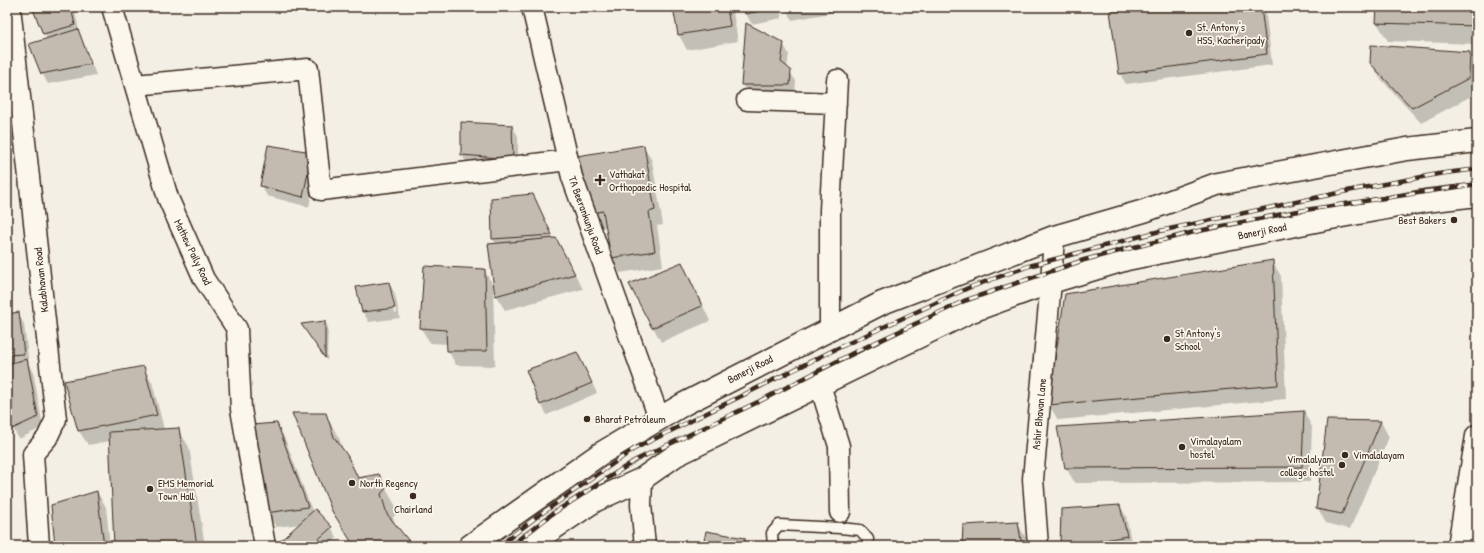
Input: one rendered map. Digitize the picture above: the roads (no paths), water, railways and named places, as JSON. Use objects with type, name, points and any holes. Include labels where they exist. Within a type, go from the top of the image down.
[{"type":"main road","name":"Banerji Road","points":[[470,546],[600,454],[659,418],[882,303],[1054,237],[1144,211],[1217,184],[1407,149],[1477,141]]},
{"type":"main road","name":"Banerji Road","points":[[527,546],[594,501],[642,479],[676,455],[969,312],[1051,282],[1127,259],[1325,219],[1426,201],[1477,195]]},
{"type":"main road","points":[[1466,538],[1477,436]]},
{"type":"street","name":"Kalabhavan Road","points":[[10,7],[12,74],[56,419],[47,438],[33,454],[39,546]]},
{"type":"street","name":"Mathew Paily Road","points":[[112,7],[168,198],[204,279],[237,329],[242,409],[265,546]]},
{"type":"street","name":"TA Beerankunju Road","points":[[532,7],[572,177],[659,418]]},
{"type":"street","points":[[135,84],[308,69],[321,190],[568,160]]},
{"type":"street","points":[[830,330],[830,210],[837,80]]},
{"type":"street","points":[[747,100],[836,103]]},
{"type":"street","points":[[1051,282],[1054,237]]},
{"type":"street","name":"Ashir Bhavan Lane","points":[[1038,546],[1033,479],[1051,282]]},
{"type":"street","points":[[820,385],[839,446],[840,520]]},
{"type":"street","points":[[642,479],[641,505],[645,546]]},
{"type":"lane","points":[[772,546],[772,533],[780,526],[840,520],[860,530],[868,539],[867,546]]},
{"type":"railway","points":[[499,546],[535,518],[634,449],[838,348],[968,288],[1029,266],[1160,231],[1352,190],[1438,174],[1477,169]]},
{"type":"railway","points":[[511,546],[552,514],[636,460],[760,401],[855,352],[964,301],[1084,260],[1198,231],[1292,212],[1477,184]]},
{"type":"place","name":"St. Antony's HSS, Kacheripady","points":[[1189,33]]},
{"type":"place","name":"Vathakat Orthopaedic Hospital","points":[[600,180]]},
{"type":"place","name":"Best Bakers","points":[[1454,220]]},
{"type":"place","name":"St Antony's School","points":[[1167,339]]},
{"type":"place","name":"Bharat Petroleum","points":[[587,419]]},
{"type":"place","name":"Vimalayalam hostel","points":[[1182,447]]},
{"type":"place","name":"Vimalalayam","points":[[1345,455]]},
{"type":"place","name":"Vimalalyam college hostel","points":[[1342,465]]},
{"type":"place","name":"North Regency","points":[[352,483]]},
{"type":"place","name":"EMS Memorial Town Hall","points":[[150,489]]},
{"type":"place","name":"Chairland","points":[[413,496]]}]
